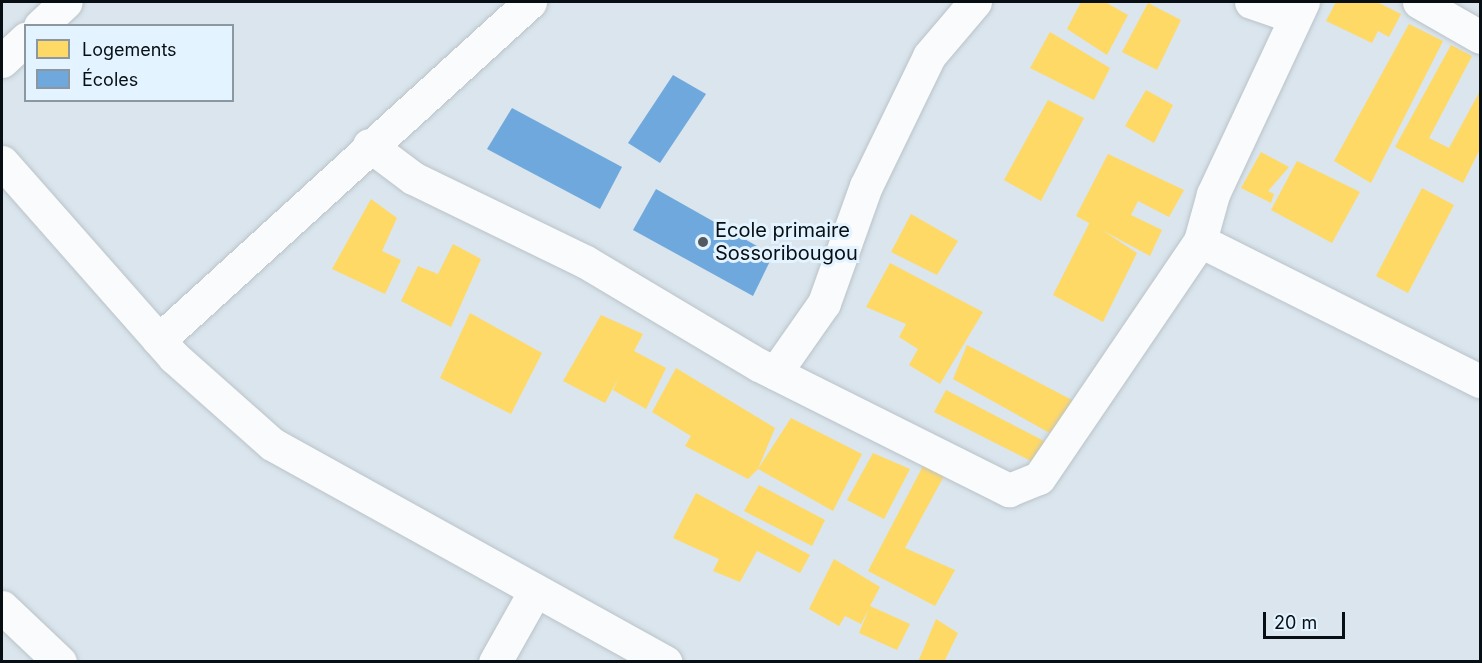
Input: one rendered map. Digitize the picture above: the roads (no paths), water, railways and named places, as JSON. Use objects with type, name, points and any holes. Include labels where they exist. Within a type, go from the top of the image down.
[{"type":"street","points":[[42,24],[66,2]]},
{"type":"street","points":[[159,340],[369,145],[530,2]]},
{"type":"street","points":[[775,373],[824,303],[866,186],[929,56],[975,2]]},
{"type":"street","points":[[369,145],[413,178],[586,262],[775,373],[978,478],[1010,490],[1021,488],[1038,478],[1200,241],[1213,194],[1299,9],[1251,2]]},
{"type":"street","points":[[1419,2],[1480,37]]},
{"type":"street","points":[[2,61],[24,41]]},
{"type":"street","points":[[2,162],[159,340],[247,425],[301,464],[666,662]]},
{"type":"street","points":[[1200,241],[1480,381]]},
{"type":"street","points":[[495,662],[535,591]]},
{"type":"street","points":[[2,607],[60,662]]},
{"type":"place","name":"Ecole primaire Sossoribougou","points":[[703,242]]}]
